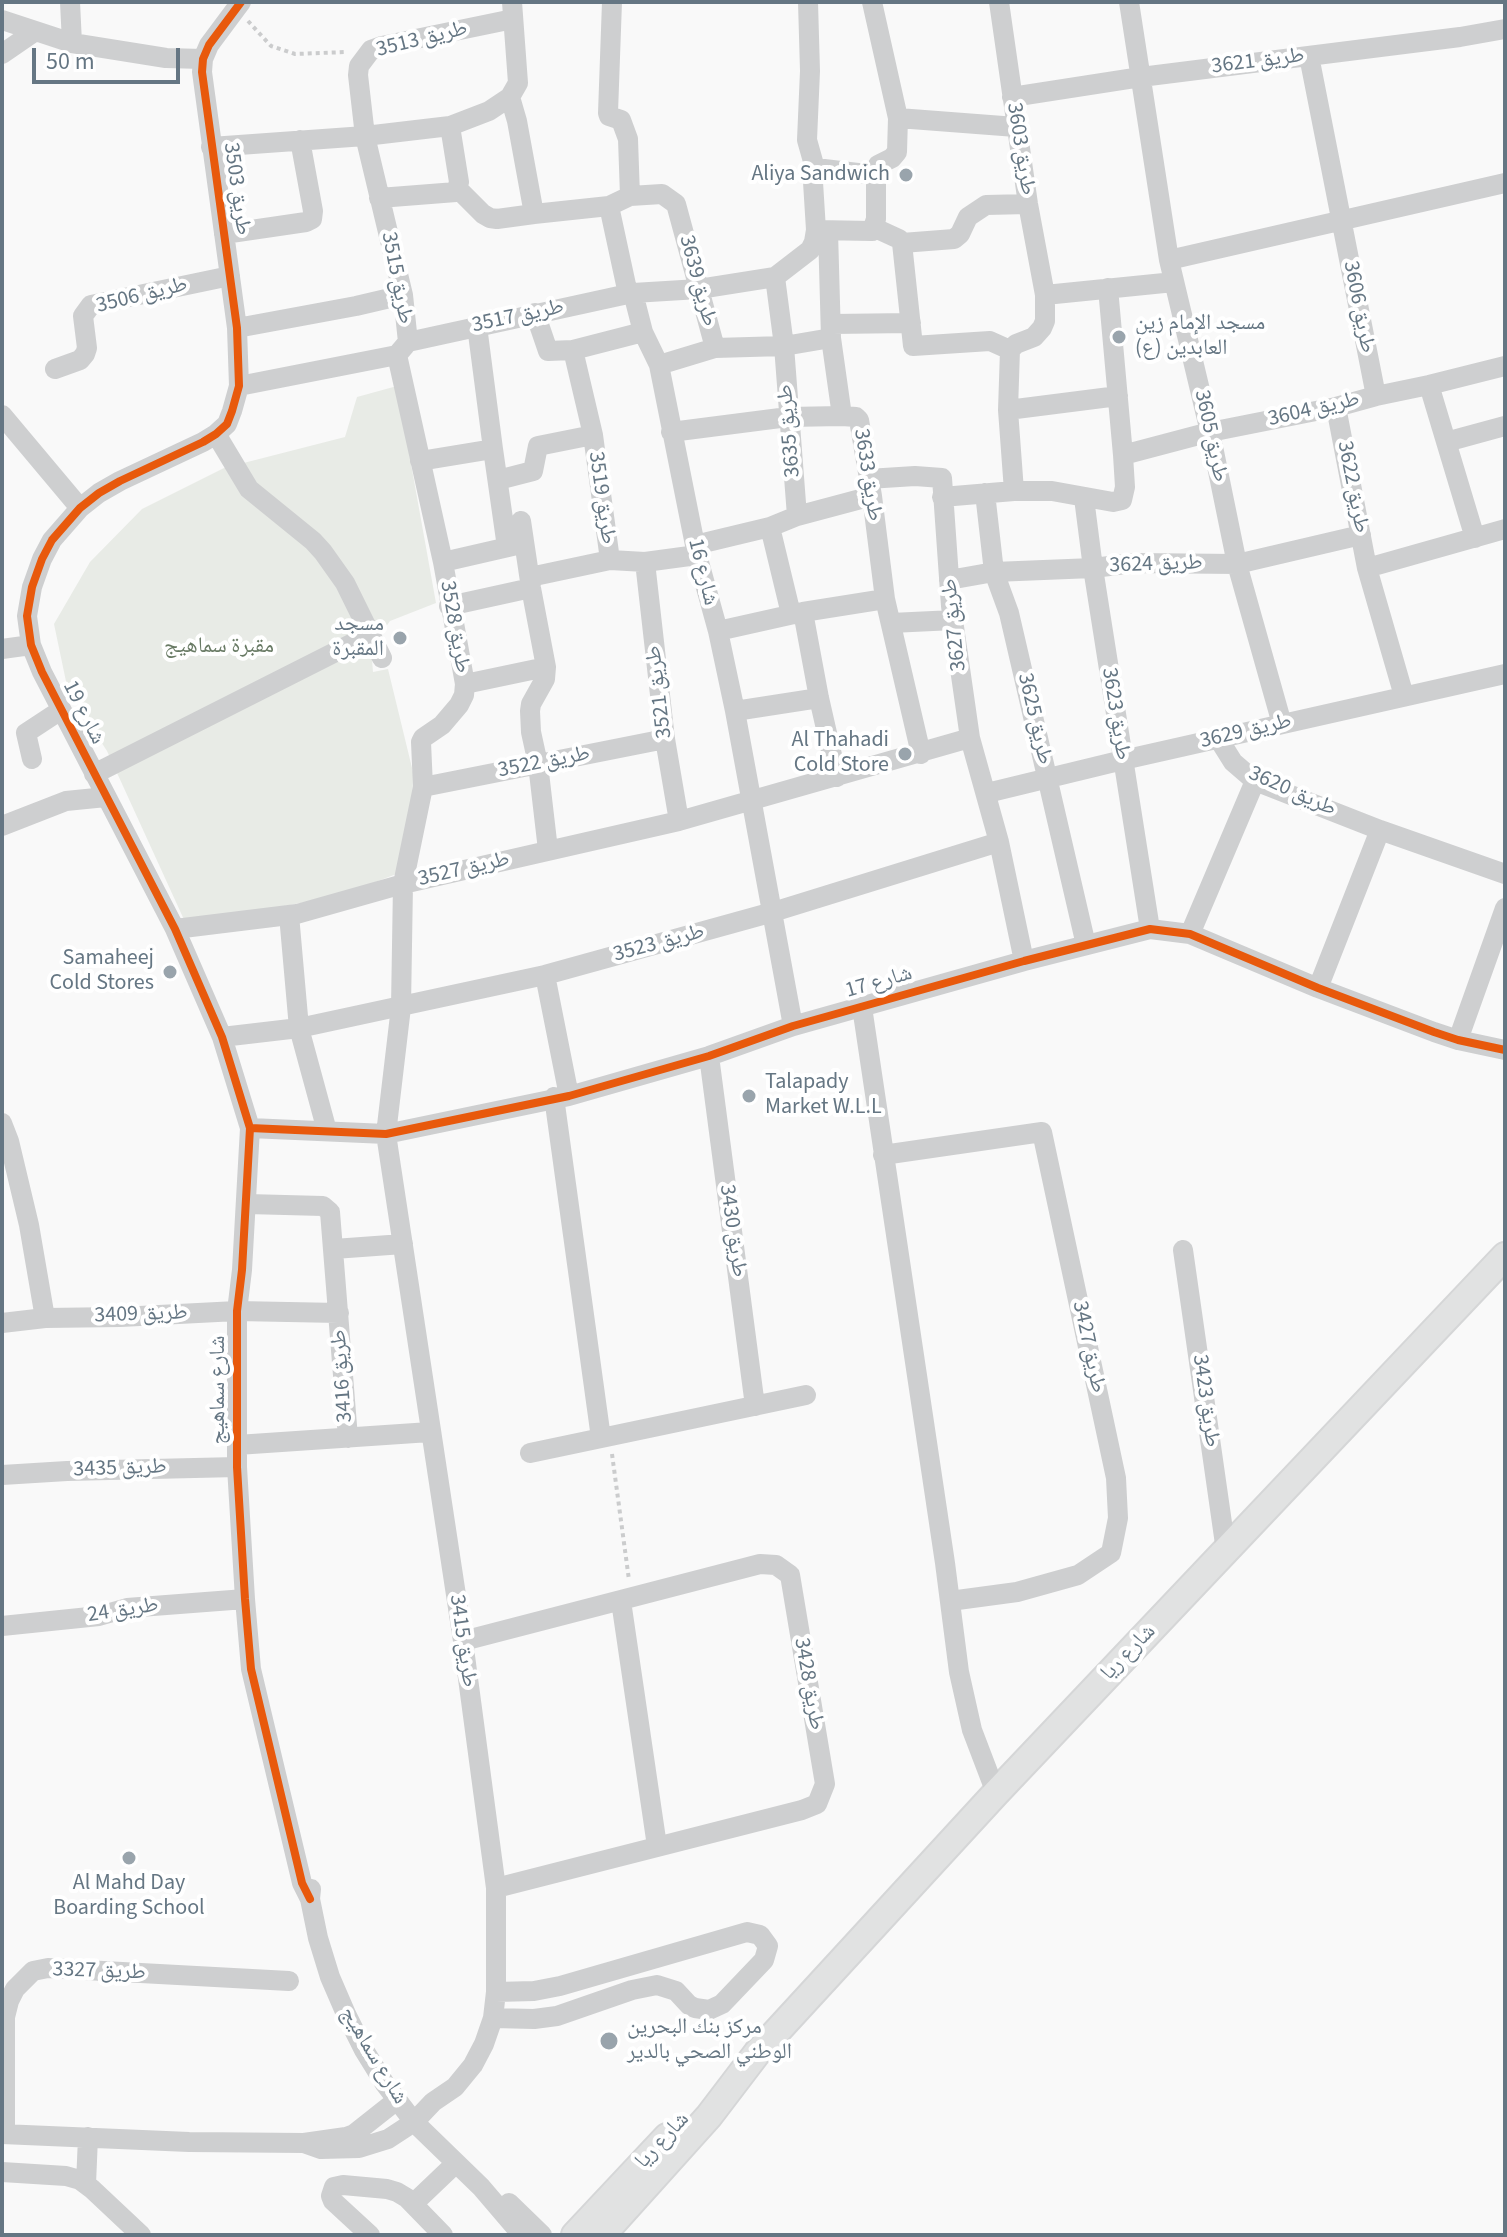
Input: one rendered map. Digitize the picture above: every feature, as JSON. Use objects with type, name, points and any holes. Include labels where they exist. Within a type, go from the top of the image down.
[{"type":"main road","name":"شارع ريا","points":[[602,2235],[692,2136],[757,2053],[996,1793],[1505,1256]]},
{"type":"main road","name":"شارع ريا","points":[[575,2235],[706,2096],[757,2053]]},
{"type":"street","points":[[70,2],[72,43]]},
{"type":"street","points":[[450,126],[458,189],[490,218],[609,206],[630,196],[628,139],[621,120],[608,113],[612,2]]},
{"type":"street","points":[[808,2],[810,71],[807,140],[816,172],[813,182],[822,230],[842,416]]},
{"type":"street","points":[[872,2],[898,118],[897,152],[878,165],[875,175],[875,228]]},
{"type":"street","name":"طريق 3603","points":[[999,2],[1028,204],[1045,295],[1042,328],[1034,337],[1016,344],[1010,350]]},
{"type":"street","name":"طريق 3605","points":[[1129,2],[1169,260],[1210,432],[1237,564],[1282,724]]},
{"type":"street","points":[[2,20],[72,43],[166,58],[203,59],[235,4]]},
{"type":"street","name":"طريق 3513","points":[[365,136],[358,75],[359,66],[371,50],[513,10],[518,83],[510,97]]},
{"type":"street","name":"طريق 3621","points":[[1012,97],[1505,29]]},
{"type":"street","points":[[2,54],[34,32]]},
{"type":"street","name":"طريق 3606","points":[[1309,56],[1376,396]]},
{"type":"street","name":"طريق 3503","points":[[203,59],[211,147],[237,328],[239,386]]},
{"type":"street","points":[[211,147],[365,136],[450,126],[489,111],[510,97],[534,214]]},
{"type":"street","points":[[898,118],[1016,127]]},
{"type":"street","name":"طريق 3515","points":[[365,136],[403,295],[403,348]]},
{"type":"street","points":[[224,234],[312,219],[300,140]]},
{"type":"street","points":[[816,172],[824,169],[875,175]]},
{"type":"street","points":[[1169,260],[1505,183]]},
{"type":"street","name":"طريق 3515","points":[[379,198],[452,193],[458,189]]},
{"type":"street","name":"طريق 3639","points":[[630,196],[666,195],[676,204],[715,348],[659,365]]},
{"type":"street","points":[[902,243],[954,239],[968,217],[986,205],[1028,204]]},
{"type":"street","name":"شارع 16","points":[[609,206],[631,294],[643,332],[659,365],[696,550],[735,711],[793,1026]]},
{"type":"street","points":[[822,230],[868,231],[875,228],[899,239],[902,243],[913,346],[990,341],[1010,350],[1008,410],[1014,491]]},
{"type":"street","points":[[775,277],[810,250],[822,230]]},
{"type":"street","name":"طريق 3506","points":[[55,369],[80,360],[85,354],[83,316],[91,305],[230,276]]},
{"type":"street","name":"طريق 3517","points":[[239,386],[535,313],[631,294],[699,289],[775,277]]},
{"type":"street","name":"طريق 3635","points":[[775,277],[784,346],[797,516]]},
{"type":"street","points":[[1045,295],[1174,282]]},
{"type":"street","points":[[449,606],[610,560],[645,562],[696,550],[770,527],[870,487],[915,476],[942,478],[942,497],[1052,491],[1113,502],[1122,500],[1125,487],[1123,455],[1108,288]]},
{"type":"street","points":[[237,328],[403,295]]},
{"type":"street","points":[[535,313],[548,351],[573,350],[643,332]]},
{"type":"street","points":[[715,348],[784,346],[831,331],[911,323]]},
{"type":"street","points":[[477,326],[498,480],[530,583],[546,667],[545,679],[530,711],[548,850]]},
{"type":"street","name":"طريق 3528","points":[[401,1007],[403,884],[423,787],[421,742],[442,725],[459,705],[465,684],[443,562],[420,461],[403,348]]},
{"type":"street","name":"طريق 3519","points":[[573,350],[593,435],[610,560]]},
{"type":"street","name":"طريق 3604","points":[[1123,455],[1210,432],[1336,407],[1505,366]]},
{"type":"street","points":[[1429,385],[1475,538]]},
{"type":"street","points":[[239,386],[227,424],[216,434],[249,489],[323,552],[345,583],[382,658]]},
{"type":"street","points":[[1008,410],[1118,396]]},
{"type":"street","name":"طريق 3622","points":[[1336,407],[1367,568],[1404,696]]},
{"type":"street","name":"طريق 3633","points":[[671,432],[788,417],[842,416],[859,420],[885,599],[921,754]]},
{"type":"street","points":[[3,420],[80,508]]},
{"type":"street","points":[[1446,442],[1505,426]]},
{"type":"street","name":"شارع 19","points":[[216,434],[120,481],[80,508],[52,540],[42,559],[32,587],[27,616],[31,645],[61,710],[175,929],[222,1037],[250,1128]]},
{"type":"street","name":"طريق 3519","points":[[498,480],[533,471],[538,446],[593,435]]},
{"type":"street","points":[[420,461],[493,449]]},
{"type":"street","name":"طريق 3625","points":[[985,493],[994,572],[1009,613],[1086,945]]},
{"type":"street","name":"طريق 3627","points":[[942,497],[958,665],[970,738],[999,842],[1024,961]]},
{"type":"street","name":"طريق 3623","points":[[1084,498],[1150,929]]},
{"type":"street","points":[[516,545],[521,521]]},
{"type":"street","points":[[770,527],[797,613],[837,777]]},
{"type":"street","points":[[1367,568],[1505,529]]},
{"type":"street","name":"طريق 3624","points":[[949,580],[994,572],[1134,563],[1237,564],[1361,535]]},
{"type":"street","points":[[443,562],[516,545]]},
{"type":"street","name":"طريق 3521","points":[[645,562],[665,739],[679,821]]},
{"type":"street","points":[[718,631],[797,613],[885,599]]},
{"type":"street","points":[[891,623],[954,620]]},
{"type":"street","points":[[94,774],[371,634]]},
{"type":"street","points":[[2,649],[31,645]]},
{"type":"street","points":[[465,684],[546,667]]},
{"type":"street","name":"طريق 3629","points":[[987,793],[1505,674]]},
{"type":"street","points":[[735,711],[819,698]]},
{"type":"street","points":[[32,759],[26,733],[61,710]]},
{"type":"street","points":[[751,800],[970,738]]},
{"type":"street","name":"طريق 3620","points":[[1218,738],[1233,762],[1255,781],[1505,874]]},
{"type":"street","name":"طريق 3522","points":[[423,787],[665,739]]},
{"type":"street","points":[[1190,934],[1255,781]]},
{"type":"street","points":[[2,826],[66,801],[106,797]]},
{"type":"street","name":"طريق 3527","points":[[175,929],[289,915],[403,884],[679,821],[751,800]]},
{"type":"street","points":[[1318,988],[1380,830]]},
{"type":"street","points":[[773,912],[999,842]]},
{"type":"street","points":[[1458,1040],[1505,908]]},
{"type":"street","name":"طريق 3523","points":[[222,1037],[299,1028],[545,975],[773,912]]},
{"type":"street","points":[[289,915],[299,1028],[327,1131]]},
{"type":"street","name":"شارع 17","points":[[250,1128],[386,1134],[562,1096],[709,1056],[793,1026],[1150,929],[1190,934],[1318,988],[1458,1040],[1505,1050]]},
{"type":"street","points":[[545,975],[605,1437]]},
{"type":"street","name":"طريق 3415","points":[[401,1007],[386,1134],[463,1641],[496,1888],[496,1992],[493,2018],[484,2044],[473,2065],[455,2087],[433,2102],[414,2122]]},
{"type":"street","points":[[862,1007],[959,1672],[972,1730],[996,1793]]},
{"type":"street","name":"طريق 3430","points":[[709,1056],[755,1406]]},
{"type":"street","points":[[2,1123],[19,1182],[45,1318]]},
{"type":"street","name":"شارع سماهيج","points":[[250,1128],[237,1311],[237,1467],[246,1605],[251,1669],[302,1883],[310,1899],[330,1977],[364,2050],[414,2122],[481,2187],[522,2235]]},
{"type":"street","name":"طريق 3427","points":[[883,1155],[1042,1132],[1116,1478],[1118,1518],[1111,1553],[1078,1575],[1017,1592],[950,1601]]},
{"type":"street","name":"طريق 3416","points":[[247,1204],[323,1206],[330,1212],[348,1438]]},
{"type":"street","points":[[334,1249],[403,1244]]},
{"type":"street","name":"طريق 3423","points":[[1183,1250],[1226,1551]]},
{"type":"street","name":"طريق 3409","points":[[2,1323],[45,1318],[237,1311]]},
{"type":"street","name":"طريق 3416","points":[[237,1311],[339,1313]]},
{"type":"street","points":[[530,1453],[806,1395]]},
{"type":"street","name":"طريق 3416","points":[[237,1445],[430,1432]]},
{"type":"street","name":"طريق 3435","points":[[2,1475],[237,1467]]},
{"type":"street","name":"طريق 3428","points":[[463,1641],[760,1564],[776,1565],[790,1575],[825,1784],[817,1804],[802,1810],[496,1888]]},
{"type":"street","points":[[626,1600],[657,1846]]},
{"type":"street","name":"طريق 24","points":[[2,1626],[246,1605]]},
{"type":"street","points":[[493,2018],[548,2018],[624,1992],[657,1985],[676,1991],[695,2008],[709,2010],[722,2004],[764,1960],[768,1946],[760,1935],[747,1932],[542,1990],[496,1992]]},
{"type":"street","name":"طريق 3327","points":[[289,1981],[48,1968],[33,1971],[15,1989],[5,2017],[4,2134],[189,2142],[304,2143],[354,2134],[397,2100]]},
{"type":"street","points":[[542,1990],[548,2018]]},
{"type":"street","name":"طريق 3327","points":[[304,2143],[321,2149],[359,2148],[388,2139],[414,2122]]},
{"type":"street","points":[[86,2184],[88,2137]]},
{"type":"street","points":[[413,2204],[456,2163]]},
{"type":"street","points":[[2,2172],[66,2176],[86,2184],[141,2235]]},
{"type":"street","points":[[370,2235],[333,2201],[334,2187],[343,2185],[392,2190],[413,2204],[443,2235]]},
{"type":"street","name":"شارع سماهيج","points":[[481,2187],[507,2201],[542,2235]]},
{"type":"path","points":[[235,4],[271,46],[295,54],[343,51],[364,57]]},
{"type":"path","points":[[605,1437],[626,1600]]},
{"type":"green space","name":"مقبرة سماهيج","points":[[397,386],[436,603],[390,621],[371,648],[373,672],[388,669],[413,772],[412,868],[339,896],[186,924],[107,751],[68,691],[54,624],[90,562],[142,509],[224,468],[345,437],[357,397]]},
{"type":"cycle path","points":[[241,2],[209,45],[202,72],[237,328],[239,386],[232,411],[227,424],[216,434],[120,481],[80,508],[52,540],[42,559],[32,587],[27,616],[31,645],[42,672],[175,929],[222,1037],[250,1128],[237,1311],[237,1467],[245,1599],[251,1669],[302,1883],[310,1899]]},
{"type":"cycle path","points":[[250,1128],[386,1134],[569,1096],[709,1056],[793,1026],[1150,929],[1190,934],[1318,988],[1434,1032],[1505,1050]]},
{"type":"place","name":"Aliya Sandwich","points":[[906,175]]},
{"type":"place","name":"مسجد الإمام زين العابدين (ع)","points":[[1119,337]]},
{"type":"place","name":"مسجد المقبرة","points":[[400,638]]},
{"type":"place","name":"Al Thahadi Cold Store","points":[[905,754]]},
{"type":"place","name":"Samaheej Cold Stores","points":[[170,972]]},
{"type":"place","name":"Talapady Market W.L.L","points":[[749,1096]]},
{"type":"place","name":"Al Mahd Day Boarding School","points":[[129,1858]]},
{"type":"place","name":"مركز بنك البحرين الوطني الصحي بالدير","points":[[609,2041]]}]
